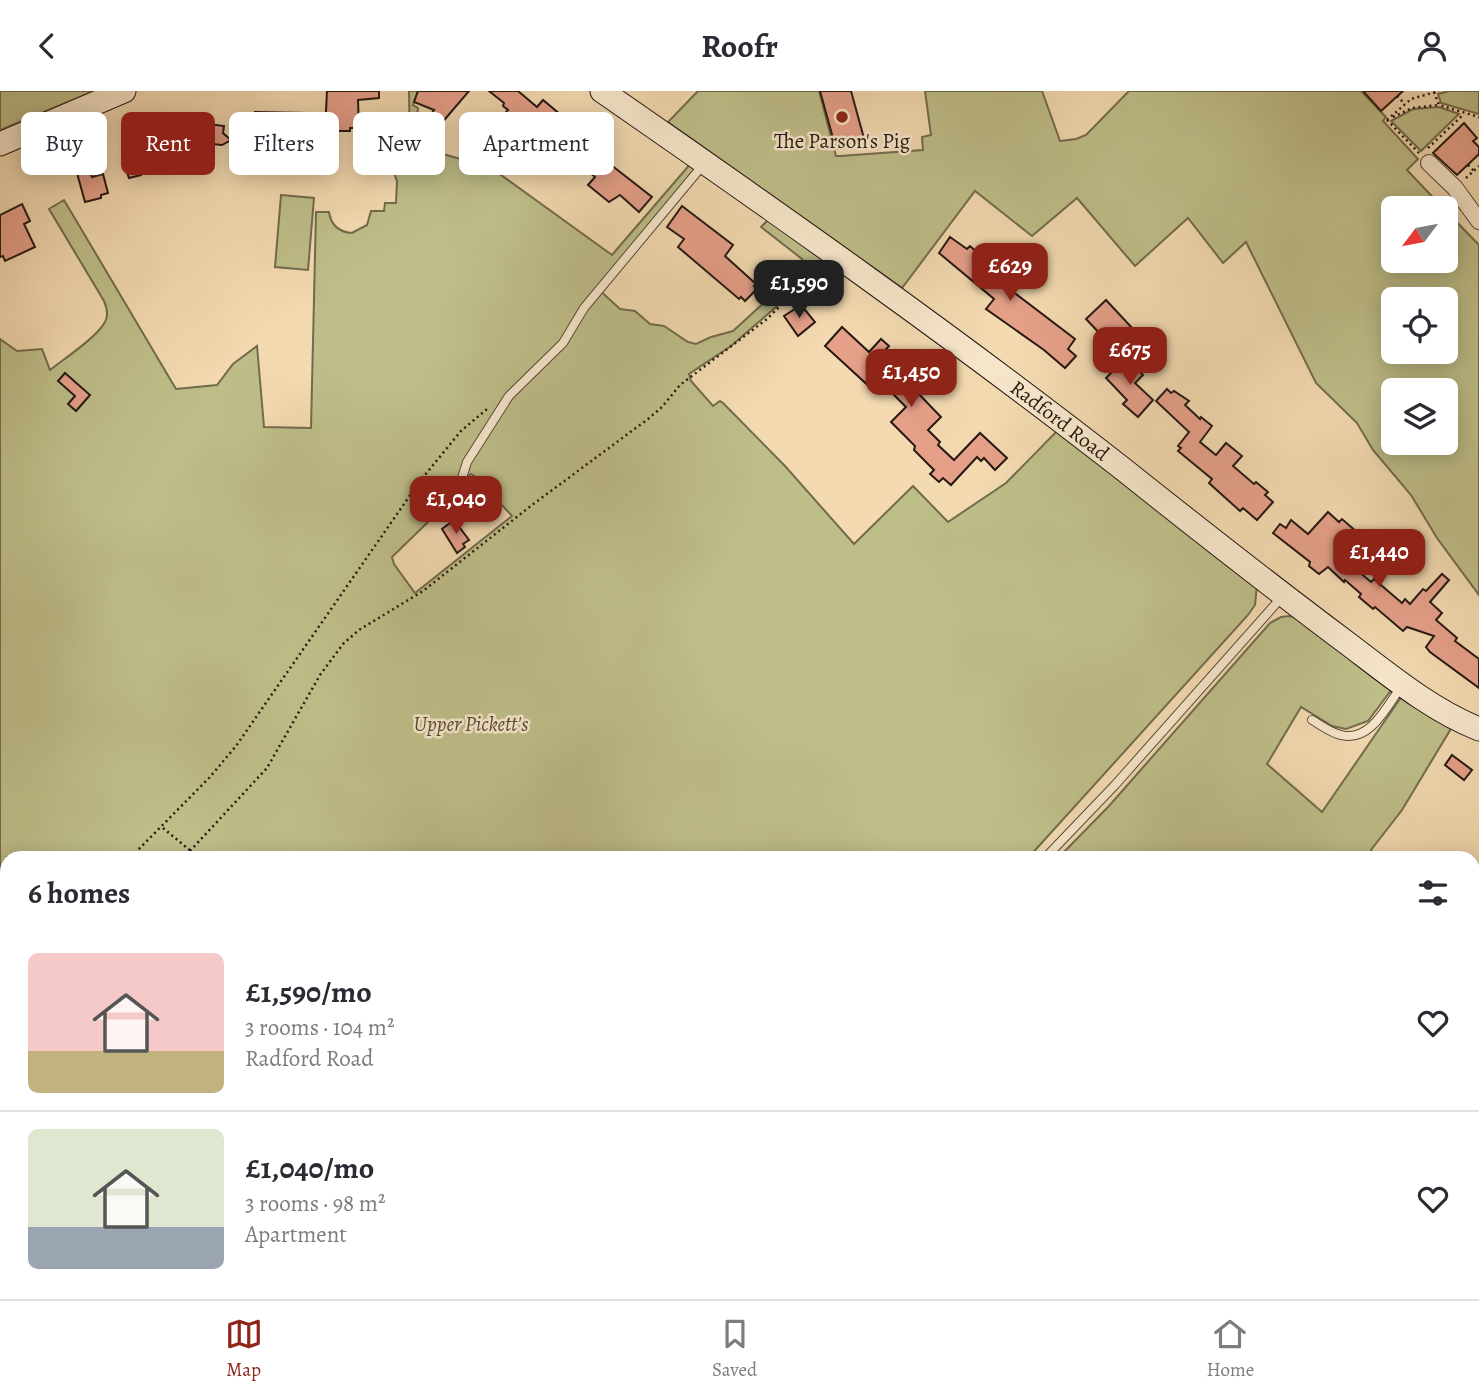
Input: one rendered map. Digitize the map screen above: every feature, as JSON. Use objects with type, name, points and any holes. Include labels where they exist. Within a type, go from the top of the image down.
[{"type":"street","points":[[0,144],[124,91]]},
{"type":"street","name":"Radford Road","points":[[602,91],[706,163],[1026,396],[1402,684],[1465,724],[1479,729]]},
{"type":"street","points":[[1429,163],[1455,188],[1479,221]]},
{"type":"lane","points":[[461,494],[467,462],[509,396],[563,343],[584,308],[706,163]]},
{"type":"lane","points":[[1052,851],[1115,785],[1283,595]]},
{"type":"lane","points":[[1312,720],[1339,735],[1358,735],[1375,723],[1402,684]]},
{"type":"path","points":[[1387,120],[1416,97],[1435,91],[1438,105]]},
{"type":"path","points":[[1398,96],[1405,104]]},
{"type":"path","points":[[1387,120],[1412,108],[1438,105],[1479,117]]},
{"type":"path","points":[[1387,120],[1421,155],[1464,114]]},
{"type":"path","points":[[1442,135],[1447,139]]},
{"type":"path","points":[[1468,165],[1474,171]]},
{"type":"path","points":[[1455,188],[1479,166]]},
{"type":"path","points":[[162,828],[190,851],[256,783],[320,675],[352,635],[424,591],[532,505],[629,434],[662,407],[680,385],[767,319],[837,258]]},
{"type":"path","points":[[137,851],[210,777],[251,726],[442,453],[461,431],[492,405]]},
{"type":"green space","points":[[0,91],[94,91],[43,112],[21,112],[21,121],[0,130]]},
{"type":"green space","points":[[409,91],[418,91],[413,105],[418,108],[417,112],[409,112]]},
{"type":"green space","points":[[698,91],[819,91],[836,156],[840,156],[923,150],[922,137],[931,135],[925,91],[1042,91],[1060,141],[1086,135],[1129,91],[1361,91],[1386,117],[1383,121],[1418,159],[1407,170],[1432,196],[1381,196],[1381,273],[1458,273],[1458,223],[1479,245],[1479,595],[1437,538],[1411,495],[1373,450],[1357,423],[1316,383],[1246,242],[1223,263],[1188,218],[1135,266],[1077,198],[1032,236],[975,191],[902,288],[668,122]]},
{"type":"green space","points":[[1449,91],[1479,91],[1479,114],[1441,103],[1438,94]]},
{"type":"green space","points":[[1439,107],[1459,114],[1421,151],[1391,121],[1413,109]]},
{"type":"green space","name":"Upper Pickett's","points":[[445,155],[459,159],[459,175],[501,175],[612,255],[692,162],[698,167],[597,288],[620,309],[635,311],[650,324],[664,326],[688,342],[696,344],[733,331],[804,266],[802,259],[761,227],[770,218],[830,260],[731,346],[689,374],[691,381],[713,406],[720,401],[723,403],[785,466],[854,544],[913,486],[948,522],[1006,483],[1059,429],[1257,585],[1255,605],[1034,851],[0,851],[0,339],[17,351],[42,349],[50,370],[101,328],[107,311],[104,301],[49,209],[64,200],[176,389],[217,385],[233,364],[257,346],[264,427],[311,428],[316,212],[329,212],[334,225],[340,230],[352,233],[367,225],[371,211],[384,211],[385,203],[396,203],[395,175],[445,175]],"holes":[[[471,474],[512,516],[415,593],[392,557]]]},
{"type":"green space","points":[[281,195],[314,198],[308,270],[275,267]]},
{"type":"green space","points":[[1281,617],[1296,618],[1392,689],[1368,721],[1346,729],[1332,726],[1301,707],[1267,764],[1322,812],[1402,696],[1452,727],[1402,810],[1372,851],[1065,851],[1109,806],[1270,623]]},
{"type":"building","points":[[327,91],[379,91],[379,98],[358,100],[358,112],[353,112],[353,128],[350,128],[350,131],[339,131],[339,112],[326,112]]},
{"type":"building","points":[[418,91],[469,91],[445,119],[445,112],[433,112],[434,110],[414,102]]},
{"type":"building","points":[[489,91],[518,91],[537,107],[543,100],[557,112],[506,112],[508,110],[503,106],[504,103]]},
{"type":"building","name":"The Parson's Pig","points":[[820,91],[851,91],[865,142],[836,149]]},
{"type":"building","points":[[1363,91],[1403,91],[1381,111]]},
{"type":"building","points":[[1464,123],[1477,138],[1473,141],[1479,147],[1479,154],[1457,175],[1433,153]]},
{"type":"building","points":[[215,125],[224,126],[223,133],[229,138],[222,145],[215,144]]},
{"type":"building","points":[[614,167],[652,197],[639,212],[620,195],[609,202],[588,185],[595,177],[593,175],[614,175]]},
{"type":"building","points":[[78,175],[103,175],[108,193],[101,195],[101,198],[85,202]]},
{"type":"building","points":[[22,204],[30,221],[24,224],[35,247],[5,261],[3,256],[0,257],[0,215]]},
{"type":"building","points":[[682,206],[733,245],[725,256],[756,284],[754,286],[757,289],[745,301],[741,297],[739,299],[678,247],[684,239],[667,227]]},
{"type":"building","points":[[950,237],[967,249],[970,246],[978,253],[981,250],[988,255],[988,261],[1002,263],[991,275],[1075,339],[1068,349],[1076,356],[1065,368],[986,309],[994,299],[939,253]]},
{"type":"building","points":[[1106,300],[1134,330],[1131,333],[1137,340],[1121,356],[1086,319]]},
{"type":"building","points":[[801,305],[815,322],[798,336],[784,316]]},
{"type":"building","points":[[842,327],[869,352],[881,339],[889,346],[881,355],[918,387],[915,390],[941,417],[928,430],[940,442],[938,445],[954,460],[980,433],[1007,458],[995,470],[984,458],[981,461],[977,457],[951,485],[943,478],[939,482],[930,474],[934,470],[914,450],[915,446],[891,422],[906,407],[880,381],[872,389],[825,346]]},
{"type":"building","points":[[1126,358],[1143,375],[1135,383],[1153,400],[1138,417],[1123,404],[1127,400],[1106,378]]},
{"type":"building","points":[[65,373],[90,395],[76,411],[68,404],[75,396],[58,381]]},
{"type":"building","points":[[1167,389],[1189,401],[1185,405],[1212,426],[1200,442],[1216,455],[1226,443],[1242,456],[1233,466],[1268,492],[1265,495],[1273,502],[1257,520],[1243,508],[1240,511],[1209,483],[1212,479],[1178,451],[1181,448],[1178,446],[1189,432],[1156,401]]},
{"type":"building","points":[[1328,512],[1339,522],[1342,519],[1365,539],[1345,560],[1371,582],[1374,579],[1402,603],[1405,599],[1410,604],[1442,574],[1449,580],[1430,602],[1442,613],[1436,620],[1457,638],[1455,641],[1479,659],[1479,688],[1430,652],[1426,647],[1434,636],[1407,627],[1403,631],[1375,607],[1373,609],[1359,597],[1361,594],[1328,567],[1319,574],[1309,566],[1310,562],[1273,533],[1280,524],[1286,528],[1291,520],[1308,534]]},
{"type":"building","points":[[454,520],[469,540],[457,553],[442,529]]},
{"type":"building","points":[[1452,755],[1472,770],[1464,780],[1445,765]]},
{"type":"place","name":"The Parson's Pig","points":[[842,117]]}]
